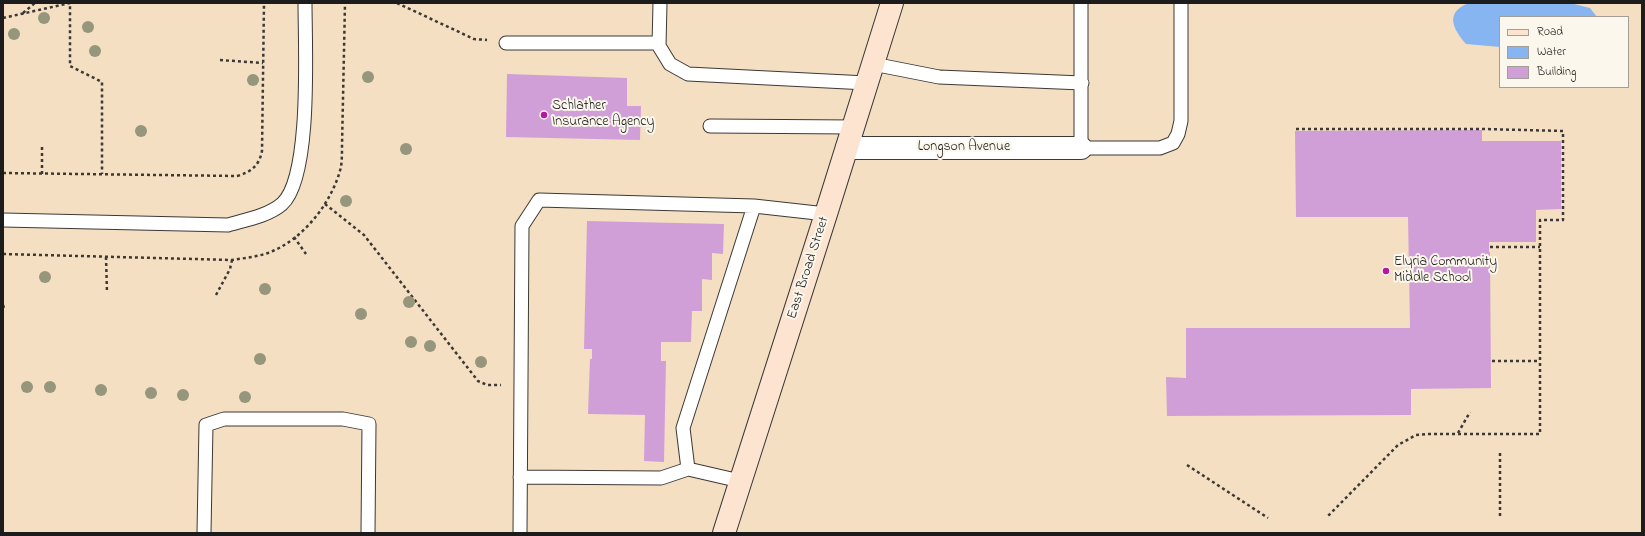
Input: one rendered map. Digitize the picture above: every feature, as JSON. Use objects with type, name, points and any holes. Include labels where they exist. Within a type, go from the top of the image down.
[{"type":"street","name":"East Broad Street","points":[[724,533],[854,127],[892,3]]},
{"type":"street","name":"Longson Avenue","points":[[847,148],[1081,148]]},
{"type":"lane","points":[[3,220],[228,225],[259,217],[282,204],[295,184],[301,156],[304,122],[305,3]]},
{"type":"lane","points":[[660,3],[659,46],[670,64],[688,74],[870,73],[939,78],[1082,83]]},
{"type":"lane","points":[[1081,3],[1081,148],[1160,148],[1173,143],[1178,134],[1181,121],[1181,3]]},
{"type":"lane","points":[[506,43],[659,43]]},
{"type":"lane","points":[[710,126],[854,127]]},
{"type":"lane","points":[[520,533],[522,226],[539,200],[754,206],[826,214]]},
{"type":"lane","points":[[688,469],[683,428],[754,206]]},
{"type":"lane","points":[[204,533],[206,425],[224,419],[343,420],[369,424],[368,533]]},
{"type":"lane","points":[[520,477],[660,478],[688,469],[740,481]]},
{"type":"path","points":[[22,14],[34,3]]},
{"type":"path","points":[[3,18],[70,3],[70,66],[102,82],[102,174]]},
{"type":"path","points":[[3,173],[237,176],[247,173],[255,168],[260,160],[262,151],[264,3]]},
{"type":"path","points":[[3,254],[232,260],[250,258],[268,253],[305,229],[325,204],[341,167],[345,3]]},
{"type":"path","points":[[397,3],[474,39]]},
{"type":"path","points":[[220,60],[264,63]]},
{"type":"path","points":[[1296,129],[1484,129],[1563,131],[1563,220],[1540,220],[1540,434],[1416,435],[1398,445],[1327,517]]},
{"type":"path","points":[[42,147],[42,174]]},
{"type":"path","points":[[325,204],[364,235],[478,381],[487,385]]},
{"type":"path","points":[[294,237],[306,254]]},
{"type":"path","points":[[1490,247],[1540,247]]},
{"type":"path","points":[[106,257],[107,292]]},
{"type":"path","points":[[216,294],[230,269],[232,260]]},
{"type":"path","points":[[1492,361],[1540,361]]},
{"type":"path","points":[[1457,434],[1470,412]]},
{"type":"path","points":[[1500,453],[1500,516]]},
{"type":"path","points":[[1187,465],[1268,518]]},
{"type":"water","points":[[1469,3],[1574,4],[1590,8],[1596,16],[1499,16],[1499,47],[1466,44],[1457,32],[1453,21],[1456,11]]},
{"type":"building","points":[[507,74],[627,78],[627,106],[641,106],[640,140],[506,137]]},
{"type":"building","points":[[1482,130],[1482,141],[1561,141],[1561,209],[1536,210],[1536,242],[1489,242],[1491,388],[1411,389],[1411,415],[1167,416],[1166,377],[1186,378],[1186,328],[1410,328],[1408,217],[1296,217],[1295,131]]},
{"type":"building","points":[[587,221],[724,224],[723,254],[712,253],[712,280],[702,279],[702,311],[692,311],[691,342],[661,342],[661,361],[666,361],[664,462],[644,461],[645,415],[588,414],[590,359],[592,359],[592,349],[584,349]]},
{"type":"place","name":"Schlather Insurance Agency","points":[[544,115]]},
{"type":"place","name":"Elyria Community Middle School","points":[[1386,271]]}]
